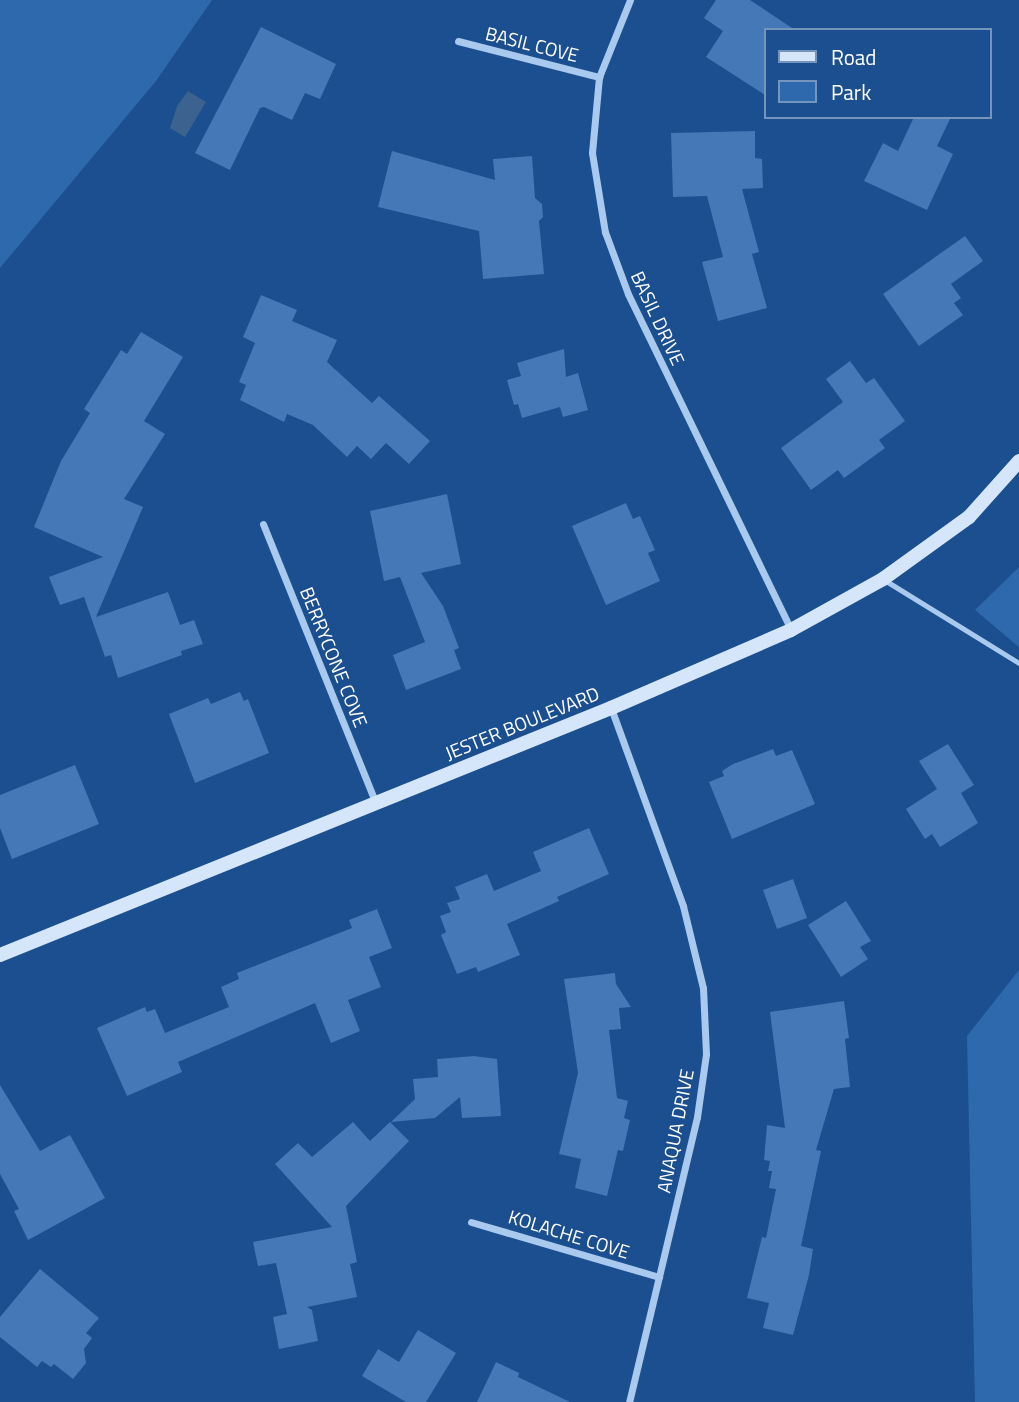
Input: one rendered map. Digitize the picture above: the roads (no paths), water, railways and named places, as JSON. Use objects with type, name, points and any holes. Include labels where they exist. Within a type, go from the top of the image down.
[{"type":"street","name":"BASIL DRIVE","points":[[630,0],[599,77],[592,153],[605,232],[628,294],[791,630]]},
{"type":"street","name":"BASIL COVE","points":[[458,41],[599,77]]},
{"type":"street","name":"JESTER BOULEVARD","points":[[0,956],[611,708],[791,630],[883,579],[969,517],[1019,461]]},
{"type":"street","name":"BERRYCONE COVE","points":[[262,524],[376,803]]},
{"type":"street","name":"ANAQUA DRIVE","points":[[611,708],[683,906],[703,988],[706,1054],[697,1117],[629,1402]]},
{"type":"street","name":"KOLACHE COVE","points":[[471,1222],[659,1277]]},
{"type":"lane","points":[[883,579],[1019,663]]}]
